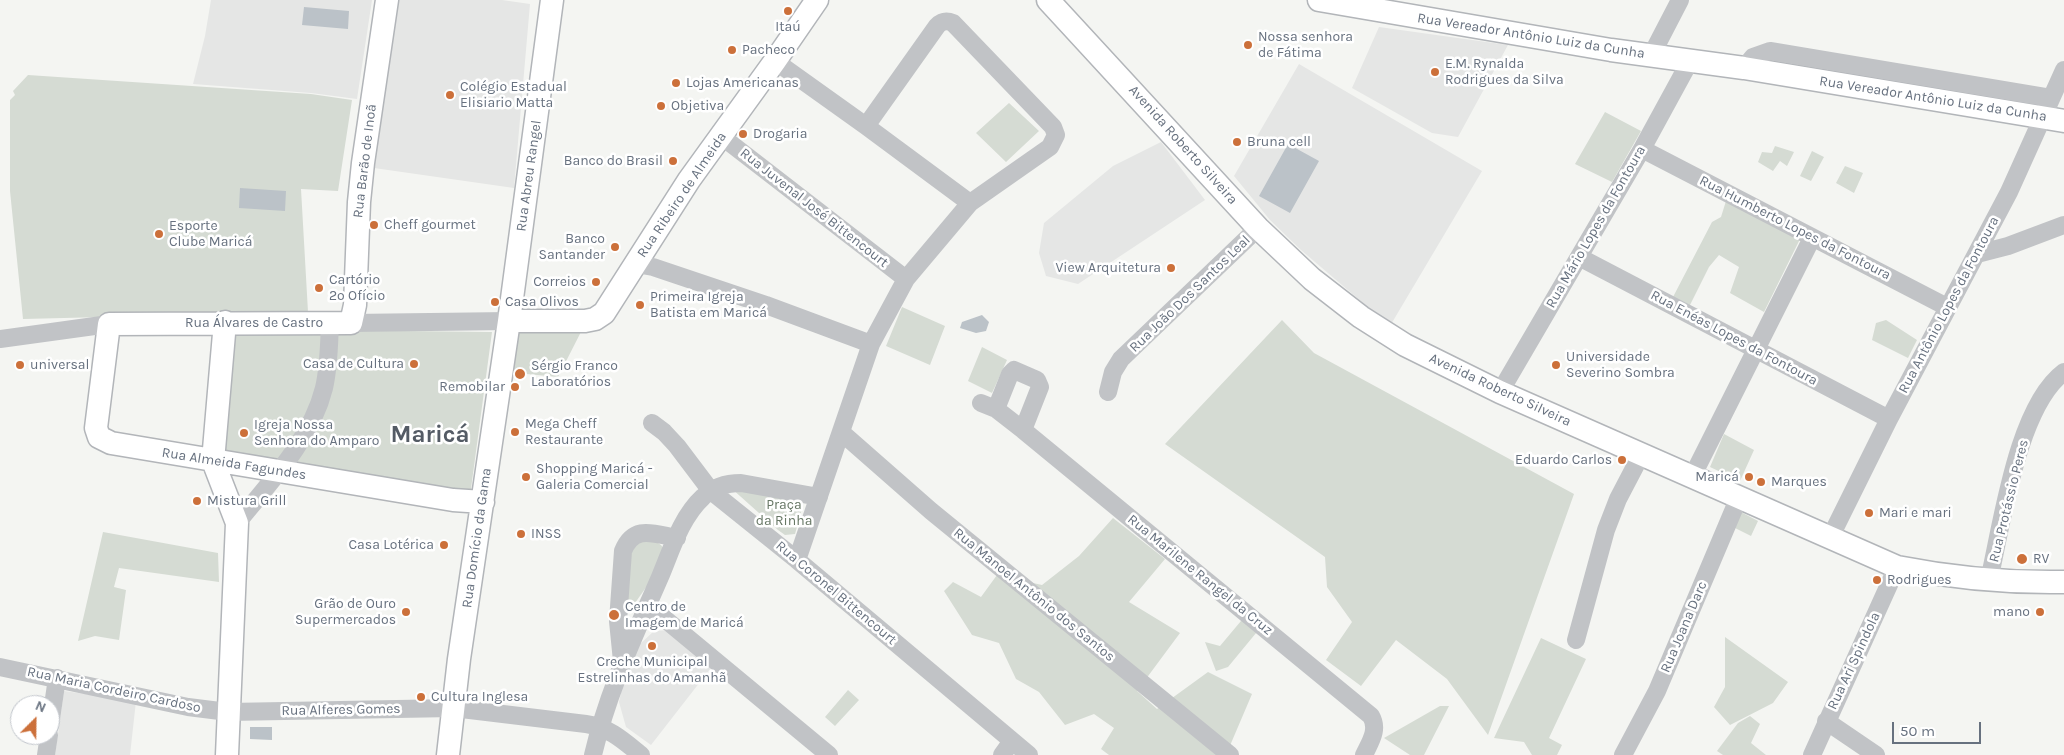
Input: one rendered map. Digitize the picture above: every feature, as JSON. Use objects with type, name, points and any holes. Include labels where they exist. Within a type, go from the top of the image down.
[{"type":"main road","name":"Rua Barão de Inoã","points":[[341,323],[356,305],[359,202],[387,0]]},
{"type":"main road","name":"Rua Abreu Rangel","points":[[510,321],[552,0]]},
{"type":"main road","name":"Rua Ribeiro de Almeida","points":[[510,321],[577,321],[595,319],[608,308],[689,180],[775,62],[817,0]]},
{"type":"main road","name":"Avenida Roberto Silveira","points":[[1048,0],[1258,228],[1312,279],[1361,318],[1405,345],[1500,392],[1897,567],[1933,574],[1989,580],[2064,582]]},
{"type":"main road","name":"Rua Vereador Antônio Luiz da Cunha","points":[[1320,0],[1523,36],[1651,56],[2053,112]]},
{"type":"main road","name":"Rua Domício da Gama","points":[[448,755],[453,708],[510,321]]},
{"type":"main road","points":[[225,322],[213,461],[237,523],[227,755]]},
{"type":"main road","name":"Rua Álvares de Castro","points":[[109,324],[341,323]]},
{"type":"main road","name":"Rua Almeida Fagundes","points":[[109,324],[96,428],[99,437],[111,443],[464,502],[483,502]]},
{"type":"street","points":[[1651,56],[1680,0]]},
{"type":"street","points":[[797,560],[871,344],[906,279],[970,203],[1050,147],[1056,139],[1056,131],[1053,127],[953,23],[945,21],[937,26],[866,126]]},
{"type":"street","name":"Rua Mário Lopes da Fontoura","points":[[1500,392],[1642,148],[1690,61]]},
{"type":"street","points":[[775,62],[970,203]]},
{"type":"street","name":"Rua Antônio Lopes da Fontoura","points":[[1830,538],[1889,419],[2053,112],[2064,70]]},
{"type":"street","name":"Rua Juvenal José Bittencourt","points":[[721,136],[906,279]]},
{"type":"street","name":"Rua Humberto Lopes da Fontoura","points":[[1642,148],[1948,307]]},
{"type":"street","points":[[1977,254],[2008,246],[2064,225]]},
{"type":"street","name":"Rua João Dos Santos Leal","points":[[1108,392],[1113,372],[1121,359],[1258,228]]},
{"type":"street","points":[[1692,477],[1812,238]]},
{"type":"street","name":"Rua Enéas Lopes da Fontoura","points":[[1579,257],[1889,419]]},
{"type":"street","points":[[636,264],[653,267],[766,305],[871,344]]},
{"type":"street","name":"Rua Álvares de Castro","points":[[341,323],[510,321]]},
{"type":"street","points":[[237,523],[279,471],[307,431],[318,408],[341,323]]},
{"type":"street","name":"Rua Álvares de Castro","points":[[0,339],[109,324]]},
{"type":"street","name":"Rua Marilene Rangel da Cruz","points":[[1023,430],[1040,386],[1037,380],[1014,370],[989,406],[1023,430],[1366,711],[1375,722],[1374,731],[1364,755]]},
{"type":"street","name":"Rua Protássio Peres","points":[[1989,580],[2019,450],[2044,394],[2064,372]]},
{"type":"street","name":"Rua Coronel Bittencourt","points":[[652,423],[678,446],[711,491],[797,560],[1007,748],[1029,755]]},
{"type":"street","name":"Rua Manoel Antônio dos Santos","points":[[841,432],[931,511],[1230,755]]},
{"type":"street","points":[[1576,640],[1606,530],[1618,499],[1640,455]]},
{"type":"street","points":[[593,755],[600,726],[622,662],[677,538],[692,510],[702,497],[728,483],[741,483],[819,497]]},
{"type":"street","name":"Rua Joana Darc","points":[[1623,755],[1657,692],[1739,497]]},
{"type":"street","points":[[622,662],[618,621],[623,551],[626,542],[632,536],[639,533],[677,538]]},
{"type":"street","name":"Rua Ari Spindola","points":[[1812,755],[1897,567]]},
{"type":"street","points":[[648,605],[829,755]]},
{"type":"street","name":"Rua Maria Cordeiro Cardoso","points":[[0,667],[188,707],[228,712]]},
{"type":"street","points":[[55,695],[57,678]]},
{"type":"street","name":"Rua Alferes Gomes","points":[[228,712],[453,708],[600,726]]},
{"type":"street","points":[[1826,721],[1876,755]]},
{"type":"street","points":[[600,726],[616,735],[641,755]]},
{"type":"shaded area","points":[[211,0],[372,0],[357,99],[311,93],[193,84],[205,36]]},
{"type":"shaded area","points":[[397,0],[502,0],[530,4],[514,188],[374,168]]},
{"type":"shaded area","points":[[304,7],[349,11],[348,29],[302,25]]},
{"type":"shaded area","points":[[1379,27],[1508,45],[1458,137],[1432,133],[1352,88]]},
{"type":"shaded area","points":[[1299,64],[1482,171],[1390,326],[1301,250],[1270,220],[1234,176]]},
{"type":"shaded area","points":[[1161,142],[1205,200],[1078,284],[1046,276],[1039,253],[1044,223],[1113,166]]},
{"type":"shaded area","points":[[1288,144],[1319,161],[1290,213],[1259,196]]},
{"type":"shaded area","points":[[240,188],[286,191],[285,211],[239,208]]},
{"type":"shaded area","points":[[982,315],[989,322],[986,331],[976,333],[960,328],[962,322]]},
{"type":"shaded area","points":[[670,630],[714,664],[651,745],[626,727],[619,702],[626,669],[639,645],[654,631]]},
{"type":"shaded area","points":[[64,691],[136,701],[130,755],[55,755],[56,745],[60,745],[60,719]]},
{"type":"shaded area","points":[[250,727],[272,727],[272,740],[250,739]]},
{"type":"green space","name":"Esporte Clube Maricá","points":[[28,75],[311,94],[352,100],[338,191],[301,189],[308,312],[23,319],[10,191],[10,100],[15,95],[13,91]]},
{"type":"green space","points":[[1009,103],[1039,131],[1006,162],[976,133]]},
{"type":"green space","points":[[1605,112],[1641,131],[1612,182],[1575,164]]},
{"type":"green space","points":[[1775,146],[1794,152],[1787,166],[1780,161],[1773,171],[1758,162],[1762,152],[1772,153]]},
{"type":"green space","points":[[1812,151],[1824,157],[1811,181],[1800,176]]},
{"type":"green space","points":[[1845,166],[1863,173],[1854,193],[1836,183]]},
{"type":"green space","points":[[1726,201],[1800,239],[1764,312],[1730,293],[1739,267],[1719,255],[1709,267],[1689,307],[1673,297],[1712,222],[1721,217]]},
{"type":"green space","points":[[902,307],[945,326],[930,365],[886,346]]},
{"type":"green space","points":[[1282,320],[1314,353],[1574,494],[1488,735],[1447,679],[1396,640],[1361,686],[1326,660],[1352,622],[1327,587],[1325,557],[1165,444]]},
{"type":"green space","points":[[1886,320],[1917,340],[1908,358],[1872,340],[1876,323]]},
{"type":"green space","points":[[513,324],[584,326],[558,377],[506,372]]},
{"type":"green space","points":[[233,329],[492,332],[470,496],[279,465],[221,450]]},
{"type":"green space","points":[[982,347],[1007,360],[992,393],[968,381]]},
{"type":"green space","points":[[1724,434],[1754,450],[1740,481],[1710,467]]},
{"type":"green space","name":"Praça da Rinha","points":[[731,488],[800,501],[803,505],[795,534],[785,535],[778,530]]},
{"type":"green space","points":[[1739,511],[1758,521],[1751,536],[1731,526]]},
{"type":"green space","points":[[1113,518],[1165,559],[1129,602],[1180,633],[1137,691],[1157,709],[1208,672],[1252,694],[1226,755],[1109,755],[1101,749],[1114,728],[1094,714],[1065,725],[1039,692],[1016,679],[999,643],[972,635],[944,591],[953,582],[981,597],[997,575],[1042,585],[1079,556]]},
{"type":"green space","points":[[103,532],[218,553],[219,582],[119,568],[114,587],[126,590],[119,640],[95,636],[78,641]]},
{"type":"green space","points":[[645,540],[661,545],[664,551],[647,586],[623,620],[632,546]]},
{"type":"green space","points":[[1246,615],[1261,627],[1228,667],[1216,671],[1205,642],[1220,646]]},
{"type":"green space","points":[[1725,637],[1788,682],[1773,703],[1730,725],[1714,707],[1725,687]]},
{"type":"green space","points":[[1541,638],[1586,659],[1549,738],[1562,745],[1557,755],[1532,755],[1524,742],[1494,738]]},
{"type":"green space","points":[[848,690],[859,700],[835,726],[825,717]]},
{"type":"green space","points":[[1440,706],[1449,706],[1424,755],[1410,755],[1384,738]]},
{"type":"green space","points":[[1750,716],[1760,724],[1751,743],[1766,755],[1723,755],[1717,751],[1738,723]]},
{"type":"place","name":"Itaú","points":[[788,11]]},
{"type":"place","name":"Nossa senhora de Fátima","points":[[1248,45]]},
{"type":"place","name":"Pacheco","points":[[732,50]]},
{"type":"place","name":"E.M. Rynalda Rodrigues da Silva","points":[[1435,72]]},
{"type":"place","name":"Lojas Americanas","points":[[676,83]]},
{"type":"place","name":"Colégio Estadual Elisiario Matta","points":[[450,95]]},
{"type":"place","name":"Objetiva","points":[[661,106]]},
{"type":"place","name":"Drogaria","points":[[743,134]]},
{"type":"place","name":"Bruna cell","points":[[1237,142]]},
{"type":"place","name":"Banco do Brasil","points":[[673,161]]},
{"type":"place","name":"Cheff gourmet","points":[[374,225]]},
{"type":"place","name":"Esporte Clube Maricá","points":[[159,234]]},
{"type":"place","name":"Banco Santander","points":[[615,247]]},
{"type":"place","name":"View Arquitetura","points":[[1171,268]]},
{"type":"place","name":"Correios","points":[[596,282]]},
{"type":"place","name":"Cartório 2º Ofício","points":[[319,288]]},
{"type":"place","name":"Casa Olivos","points":[[495,302]]},
{"type":"place","name":"Primeira Igreja Batista em Maricá","points":[[640,305]]},
{"type":"place","name":"Casa de Cultura","points":[[414,364]]},
{"type":"place","name":"universal","points":[[20,365]]},
{"type":"place","name":"Universidade Severino Sombra","points":[[1556,365]]},
{"type":"place","name":"Sérgio Franco Laboratórios","points":[[520,374]]},
{"type":"place","name":"Remobilar","points":[[515,387]]},
{"type":"place","name":"Mega Cheff Restaurante","points":[[515,432]]},
{"type":"place","name":"Igreja Nossa Senhora do Amparo","points":[[244,433]]},
{"type":"place","name":"Eduardo Carlos","points":[[1622,460]]},
{"type":"place","name":"Shopping Maricá - Galeria Comercial","points":[[526,477]]},
{"type":"place","name":"Maricá","points":[[1749,477]]},
{"type":"place","name":"Marques","points":[[1761,482]]},
{"type":"place","name":"Mistura Grill","points":[[197,501]]},
{"type":"place","name":"Mari e mari","points":[[1869,513]]},
{"type":"place","name":"INSS","points":[[521,534]]},
{"type":"place","name":"Casa Lotérica","points":[[444,545]]},
{"type":"place","name":"RV","points":[[2022,559]]},
{"type":"place","name":"Rodrigues","points":[[1877,580]]},
{"type":"place","name":"Grão de Ouro Supermercados","points":[[406,612]]},
{"type":"place","name":"mano","points":[[2040,612]]},
{"type":"place","name":"Centro de Imagem de Maricá","points":[[614,615]]},
{"type":"place","name":"Creche Municipal Estrelinhas do Amanhã","points":[[652,646]]},
{"type":"place","name":"Cultura Inglesa","points":[[421,697]]},
{"type":"district","name":"Maricá","points":[[430,435]]}]
